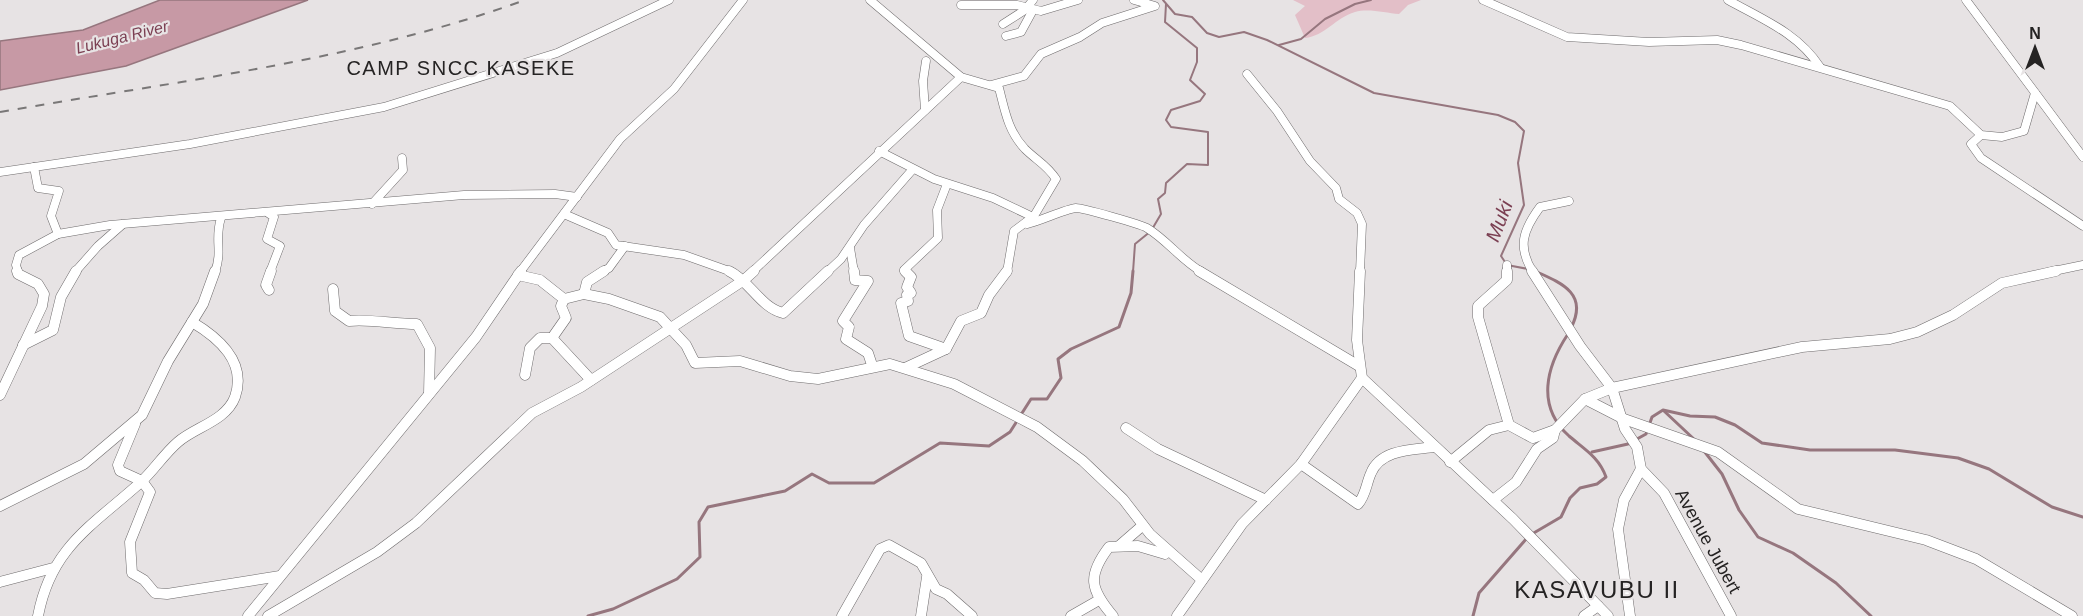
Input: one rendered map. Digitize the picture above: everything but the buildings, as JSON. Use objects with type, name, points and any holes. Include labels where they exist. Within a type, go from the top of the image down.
[{"type":"street","points":[[0,172],[201,142],[384,107],[557,53],[669,0]]},
{"type":"street","points":[[248,616],[476,338],[518,275],[620,139],[674,89],[743,0]]},
{"type":"street","points":[[870,0],[961,77],[992,85],[1002,92],[1008,126],[1026,150],[1048,166],[1056,177],[1045,203],[1030,220],[1014,231],[1007,272],[989,295],[981,313],[961,321],[946,349],[905,368]]},
{"type":"street","points":[[1006,36],[1014,37],[1026,28],[1033,0]]},
{"type":"street","points":[[961,5],[985,4],[995,7],[1017,4],[1041,11],[1078,0]]},
{"type":"street","points":[[992,85],[1024,76],[1041,54],[1080,37],[1102,23],[1155,6],[1134,0]]},
{"type":"street","points":[[1483,0],[1567,37],[1649,42],[1717,40],[1820,67],[1950,106],[1981,135],[2002,137],[2024,131],[2035,93]]},
{"type":"street","points":[[1728,0],[1795,39],[1808,49],[1820,67]]},
{"type":"street","points":[[1966,0],[2083,157]]},
{"type":"street","points":[[1003,24],[1030,9]]},
{"type":"street","points":[[926,46],[922,48],[921,55],[926,61]]},
{"type":"street","points":[[925,110],[923,81],[926,61],[934,52]]},
{"type":"street","points":[[1247,74],[1277,111],[1310,161],[1336,188],[1340,199],[1357,213],[1362,224],[1359,366],[1362,378],[1568,572],[1608,616]]},
{"type":"street","points":[[268,616],[385,546],[416,523],[469,476],[532,413],[591,380],[744,280],[879,151],[961,77]]},
{"type":"street","points":[[1981,135],[1971,144],[1972,150],[2083,226]]},
{"type":"street","points":[[879,151],[913,170],[946,184],[993,198],[1030,220],[1046,220],[1075,208],[1102,213],[1116,220],[1147,228],[1189,265],[1359,366]]},
{"type":"street","points":[[372,204],[404,170],[402,158]]},
{"type":"street","points":[[34,167],[38,188],[59,191],[51,216],[58,234]]},
{"type":"street","points":[[564,214],[608,233],[616,245],[696,258],[744,280],[769,307],[783,313],[850,248],[864,225],[913,170]]},
{"type":"street","points":[[946,184],[937,210],[938,238],[904,270],[911,277],[907,287],[911,293],[907,295],[908,301],[901,303],[909,336],[946,349]]},
{"type":"street","points":[[0,395],[42,306],[44,294],[38,284],[18,274],[16,266],[19,255],[58,234],[123,224],[221,218],[483,194],[555,194],[577,197]]},
{"type":"street","points":[[1569,201],[1540,207],[1530,220],[1522,244],[1524,258],[1580,346],[1612,388],[1624,424],[1637,447],[1641,469],[1619,515],[1618,529],[1630,616]]},
{"type":"street","points":[[268,213],[274,217],[267,239],[280,246],[266,285],[269,290]]},
{"type":"street","points":[[0,506],[84,464],[135,424],[149,404],[160,375],[203,304],[218,265],[220,246],[216,235],[221,218]]},
{"type":"street","points":[[22,345],[53,330],[56,307],[67,283],[87,256],[123,224]]},
{"type":"street","points":[[584,294],[587,282],[609,268],[626,246]]},
{"type":"street","points":[[850,248],[855,279],[868,281],[843,321],[849,327],[846,339],[868,353],[872,365]]},
{"type":"street","points":[[1507,265],[1506,280],[1478,306],[1478,317],[1509,426]]},
{"type":"street","points":[[1533,438],[1555,430],[1585,399],[1612,388],[1803,347],[1862,343],[1908,335],[1953,315],[2002,283],[2083,265]]},
{"type":"street","points":[[518,275],[540,280],[564,299]]},
{"type":"street","points":[[333,289],[335,311],[349,321],[372,319],[384,324],[417,324],[427,335],[432,360],[429,394]]},
{"type":"street","points":[[564,299],[584,294],[631,306],[660,317],[689,349],[695,363],[745,362],[760,368],[817,379],[856,373],[872,365],[890,363],[954,384],[1038,427],[1089,467],[1123,499],[1143,526],[1177,560],[1202,580]]},
{"type":"street","points":[[552,338],[566,318],[561,306],[564,299]]},
{"type":"street","points":[[38,616],[42,595],[53,568],[81,532],[142,481],[173,446],[216,418],[228,408],[235,397],[237,366],[217,337],[192,322]]},
{"type":"street","points":[[525,375],[530,348],[540,338],[552,338],[591,380]]},
{"type":"street","points":[[1177,616],[1242,524],[1301,464],[1336,410],[1362,378]]},
{"type":"street","points":[[1585,399],[1624,424],[1718,452],[1744,468],[1772,493],[1798,509],[1926,540],[1976,559],[2072,616]]},
{"type":"street","points":[[135,424],[135,434],[120,456],[118,466],[120,471],[142,481],[150,492],[130,542],[129,567],[132,573],[144,580],[154,593],[185,592],[280,576]]},
{"type":"street","points":[[1450,462],[1489,430],[1509,426],[1533,438],[1537,449]]},
{"type":"street","points":[[1126,428],[1158,448],[1266,500]]},
{"type":"street","points":[[1493,500],[1516,482],[1533,459],[1537,449],[1553,438],[1555,430]]},
{"type":"street","points":[[1301,464],[1358,504],[1367,495],[1372,470],[1387,454],[1434,447]]},
{"type":"street","name":"Avenue Jubert","points":[[1641,469],[1664,494],[1731,616]]},
{"type":"street","points":[[1119,546],[1143,526]]},
{"type":"street","points":[[842,616],[884,545],[889,545],[915,558],[921,563],[927,578],[936,589],[947,594],[972,616]]},
{"type":"street","points":[[1113,616],[1098,600],[1092,576],[1110,547],[1149,547],[1177,560]]},
{"type":"street","points":[[0,582],[15,580],[44,568],[53,568]]},
{"type":"street","points":[[921,616],[927,578]]},
{"type":"street","points":[[1071,616],[1098,600]]},
{"type":"street","points":[[1584,616],[1598,606]]},
{"type":"shaded area","points":[[1293,0],[1421,0],[1408,5],[1399,14],[1355,12],[1318,34],[1305,38],[1295,15],[1305,6]]},
{"type":"water","name":"Lukuga River","points":[[160,0],[308,0],[126,66],[0,90],[0,41],[83,30]]},
{"type":"waterway","name":"Muki","points":[[1163,0],[1175,14],[1192,17],[1207,33],[1219,37],[1244,32],[1267,40],[1374,93],[1498,115],[1515,122],[1524,131],[1518,163],[1524,205],[1501,256],[1507,265],[1528,269]]},
{"type":"waterway","points":[[1279,45],[1301,39],[1325,19],[1355,4],[1371,0]]},
{"type":"waterway","points":[[1133,272],[1135,244],[1151,231],[1161,214],[1158,199],[1165,193],[1166,183],[1187,164],[1208,165],[1208,132],[1171,127],[1166,120],[1171,110],[1200,101],[1205,94],[1190,80],[1197,62],[1197,48],[1165,22],[1166,4]]},
{"type":"waterway","points":[[588,616],[613,609],[677,579],[700,557],[699,522],[708,507],[785,491],[812,474],[829,483],[874,483],[940,443],[989,446],[1010,432],[1031,399],[1047,399],[1061,378],[1058,359],[1071,349],[1119,327],[1131,293],[1133,271]]},
{"type":"waterway","name":"Muki","points":[[1537,272],[1564,286],[1575,299],[1576,317],[1571,328]]},
{"type":"waterway","name":"Muki","points":[[1532,534],[1561,517],[1570,498],[1580,488],[1597,484],[1606,477],[1595,459],[1559,424],[1548,399],[1550,373],[1554,360],[1568,334]]},
{"type":"waterway","points":[[1592,452],[1628,444],[1646,434],[1652,417],[1663,410],[1690,416],[1715,417],[1735,425],[1762,443],[1810,450],[1895,450],[1958,458],[1989,469],[2052,507],[2083,517]]},
{"type":"waterway","points":[[1664,411],[1696,441]]},
{"type":"waterway","points":[[1704,451],[1722,474],[1739,510],[1758,537],[1793,553],[1836,583],[1871,616]]},
{"type":"waterway","name":"Muki","points":[[1473,616],[1479,593],[1527,538]]},
{"type":"railway","points":[[0,112],[199,79],[331,54],[397,39],[525,0]]},
{"type":"district","name":"CAMP SNCC KASEKE","points":[[461,68]]},
{"type":"district","name":"KASAVUBU II","points":[[1597,589]]}]
